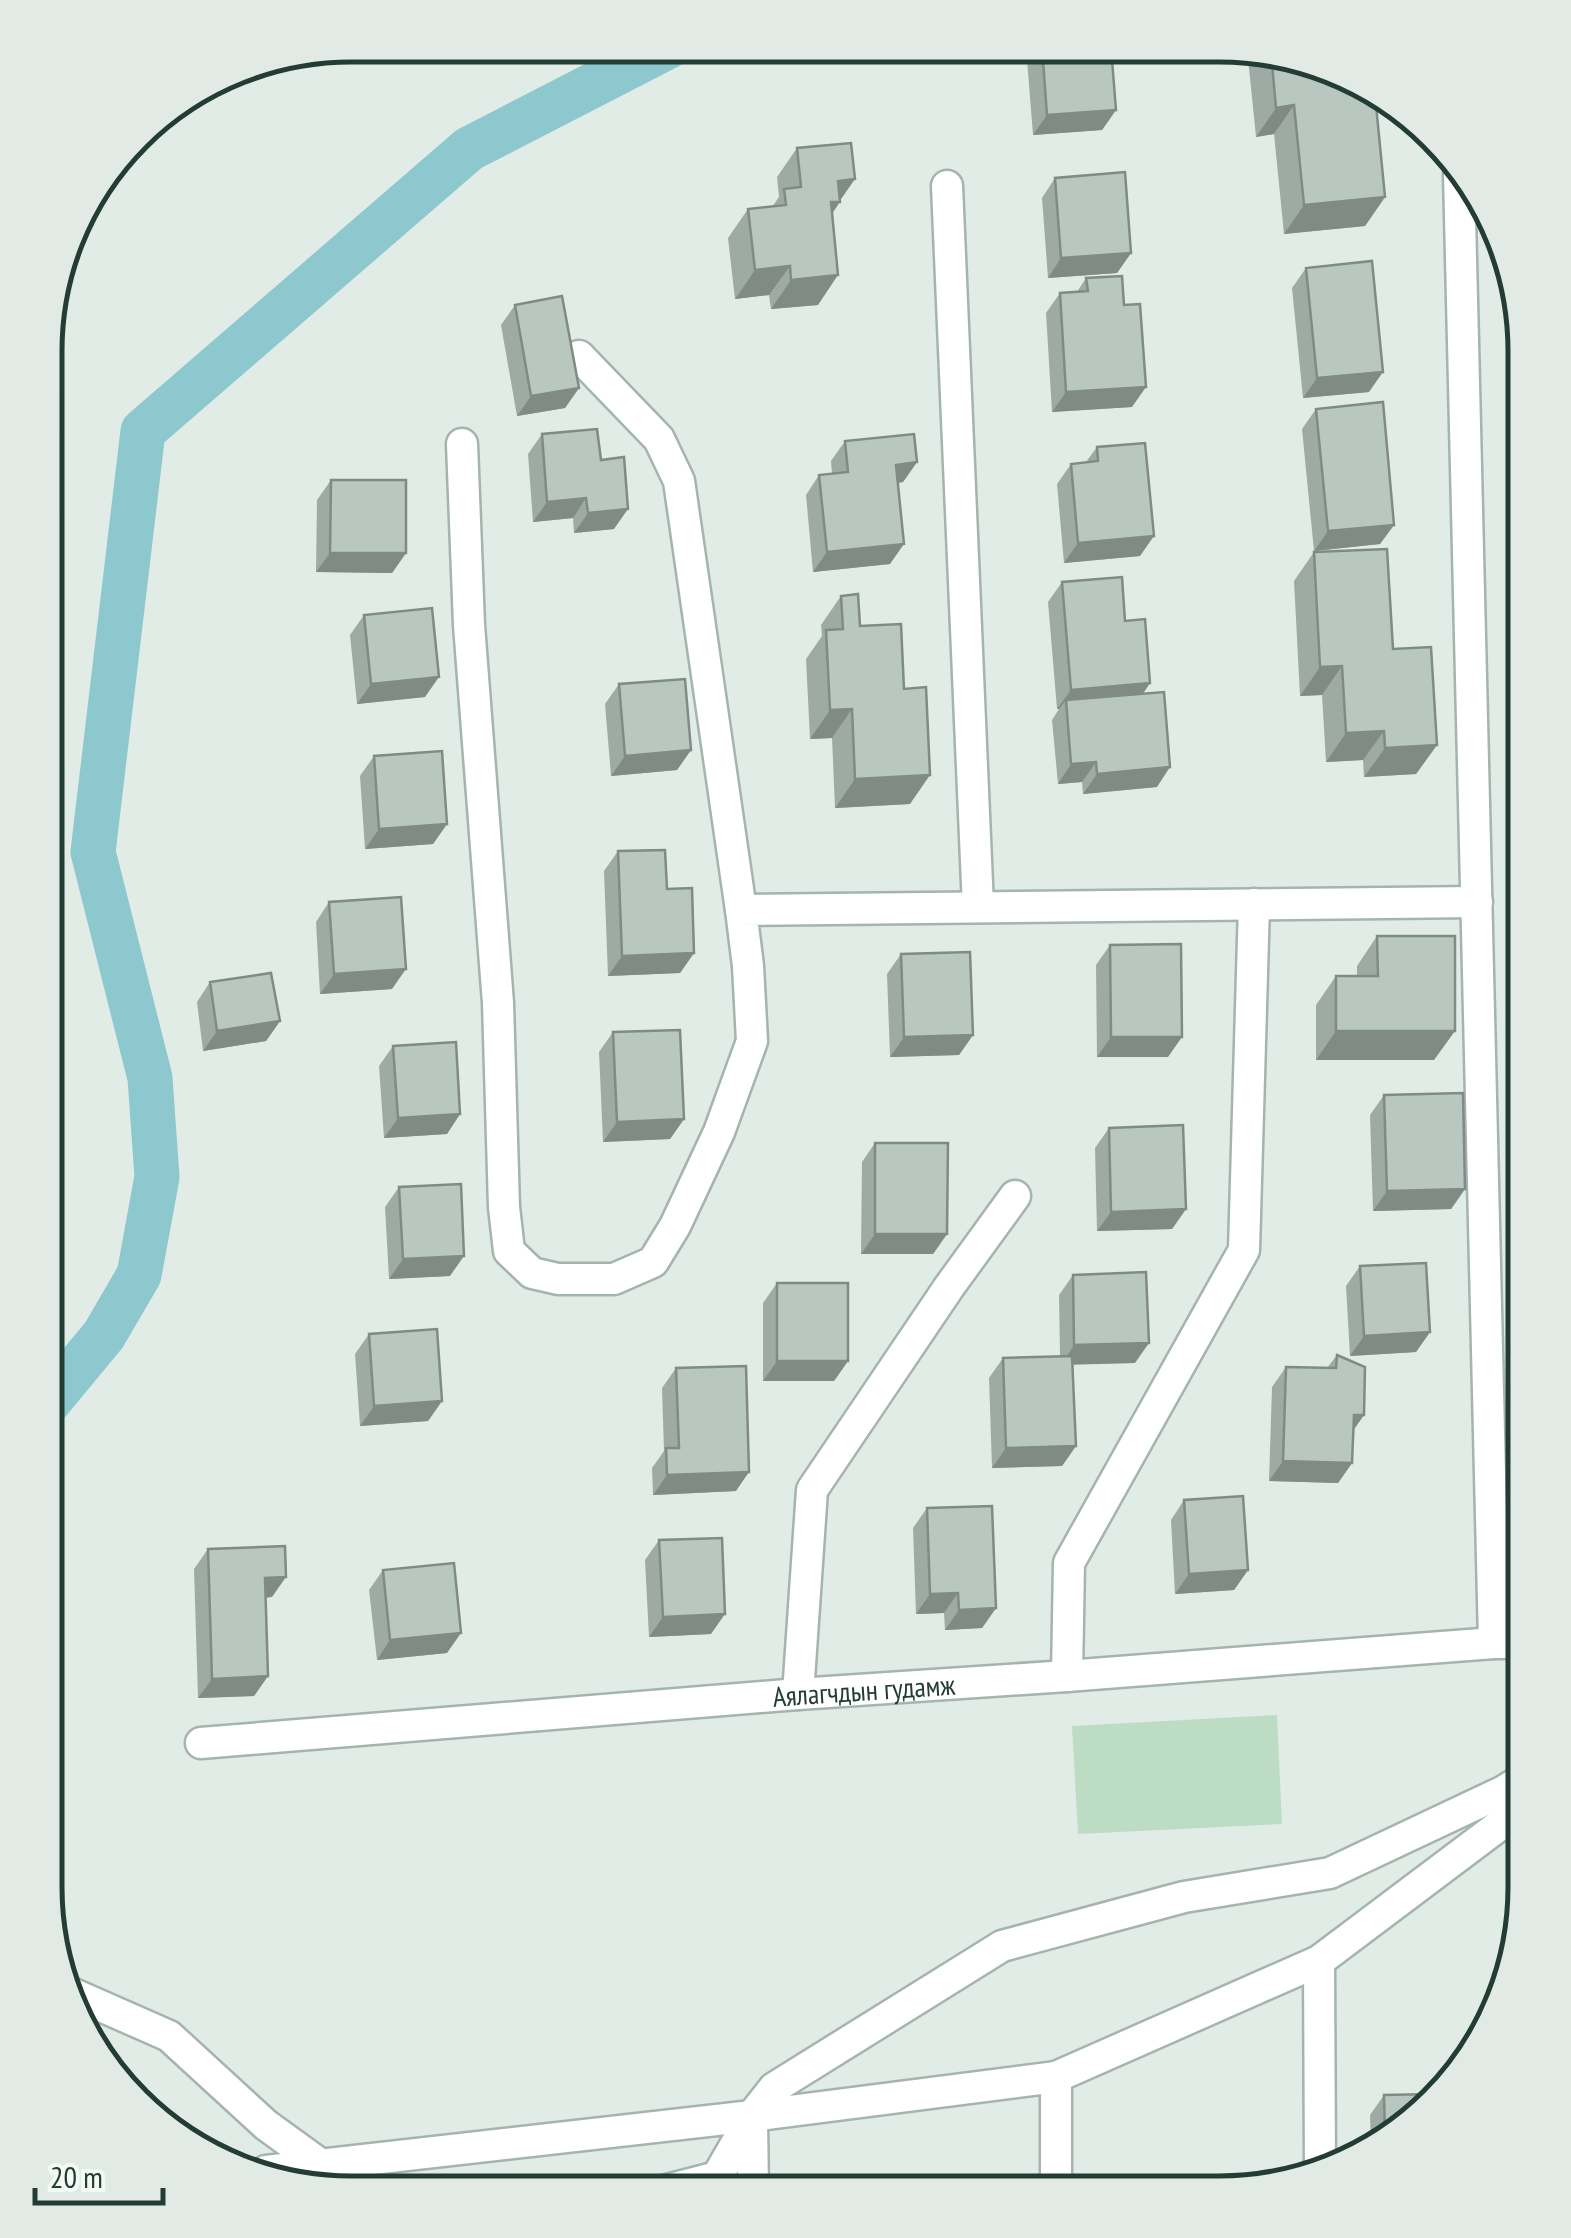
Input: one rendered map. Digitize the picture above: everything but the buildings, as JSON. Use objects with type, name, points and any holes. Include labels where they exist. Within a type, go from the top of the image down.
[{"type":"street","points":[[948,186],[978,908]]},
{"type":"street","points":[[1460,192],[1494,1642]]},
{"type":"street","points":[[462,444],[468,625],[498,1003],[504,1207],[509,1252],[532,1272],[558,1279],[614,1278],[652,1262],[675,1226],[719,1132],[752,1040],[741,910],[679,480],[659,438],[579,356]]},
{"type":"street","points":[[741,910],[1476,902]]},
{"type":"street","points":[[1066,1676],[1069,1563],[1244,1250],[1254,904]]},
{"type":"street","points":[[798,1694],[812,1490],[948,1287],[1016,1196]]},
{"type":"street","name":"Аялагчдын гудамж","points":[[201,1743],[1508,1642]]},
{"type":"street","points":[[718,2176],[752,2116],[774,2088],[1002,1946],[1184,1897],[1330,1873],[1508,1789]]},
{"type":"street","points":[[289,2168],[1056,2078],[1318,1961],[1508,1819]]},
{"type":"street","points":[[1318,1961],[1320,2157]]},
{"type":"street","points":[[86,1999],[169,2036],[266,2125],[336,2175]]},
{"type":"street","points":[[1056,2078],[1056,2176]]},
{"type":"street","points":[[752,2116],[753,2176]]},
{"type":"green space","points":[[1277,1715],[1282,1824],[1078,1834],[1072,1726]]},
{"type":"waterway","points":[[62,1386],[104,1335],[139,1275],[157,1177],[150,1078],[93,852],[143,431],[469,149],[638,62]]}]
